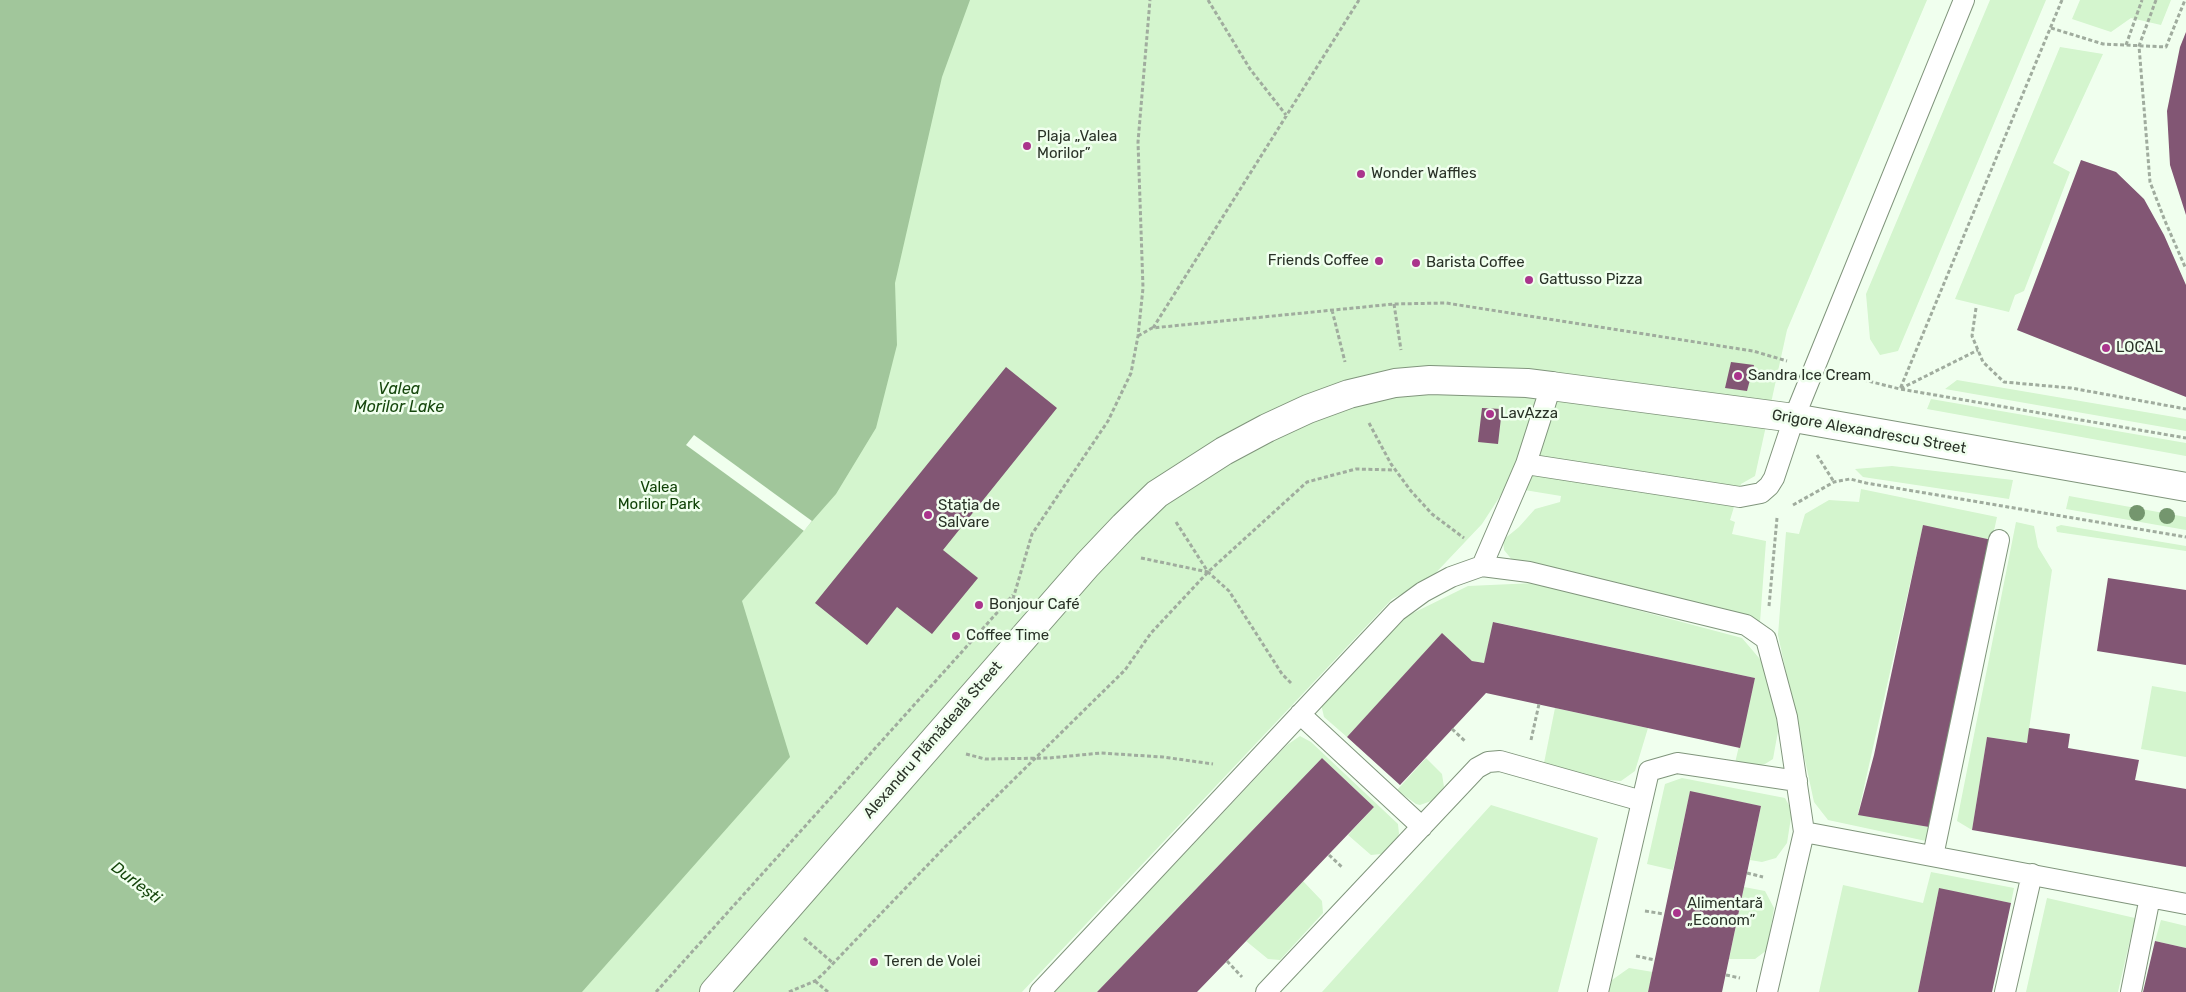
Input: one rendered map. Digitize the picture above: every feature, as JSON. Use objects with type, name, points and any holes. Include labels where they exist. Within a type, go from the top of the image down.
[{"type":"street","name":"Grigore Alexandrescu Street","points":[[1353,393],[1406,382],[1430,380],[1527,383],[1794,418],[2186,487]]},
{"type":"street","name":"Alexandru Plămădeală Street","points":[[714,992],[1015,646],[1110,540],[1158,494],[1224,451],[1267,428],[1308,409],[1353,393]]},
{"type":"lane","points":[[1526,464],[1730,496],[1752,496],[1761,493],[1769,486],[1774,478],[1794,418],[1814,368],[1964,0]]},
{"type":"lane","points":[[1040,992],[1396,611],[1423,592],[1484,560],[1526,464],[1551,386]]},
{"type":"lane","points":[[1933,856],[1998,540]]},
{"type":"lane","points":[[1484,560],[1746,625],[1766,639],[1787,717],[1804,832],[1768,992]]},
{"type":"lane","points":[[1305,709],[1422,827]]},
{"type":"lane","points":[[1266,992],[1478,768],[1488,762],[1500,762],[1524,768],[1642,801]]},
{"type":"lane","points":[[1598,992],[1649,771],[1677,763],[1797,782]]},
{"type":"lane","points":[[1804,832],[2186,904]]},
{"type":"lane","points":[[2006,992],[2032,874]]},
{"type":"lane","points":[[2131,992],[2150,897]]},
{"type":"path","points":[[1015,646],[1013,595],[1032,534],[1113,412],[1131,373],[1138,336],[1143,288],[1138,142],[1150,0]]},
{"type":"path","points":[[1208,0],[1250,69],[1286,115]]},
{"type":"path","points":[[1152,328],[1358,0]]},
{"type":"path","points":[[1900,389],[2062,0]]},
{"type":"path","points":[[2126,45],[2142,0]]},
{"type":"path","points":[[2156,0],[2139,46],[2150,182],[2186,269]]},
{"type":"path","points":[[2051,28],[2103,44],[2166,47],[2185,0]]},
{"type":"path","points":[[1138,336],[1152,328],[1394,304],[1446,303],[1754,351],[1900,389],[2186,438]]},
{"type":"path","points":[[1394,304],[1406,382]]},
{"type":"path","points":[[1976,308],[1972,336],[1983,362],[2004,382],[2071,388],[2186,409]]},
{"type":"path","points":[[1332,310],[1353,393],[1395,470],[1410,492],[1484,560]]},
{"type":"path","points":[[1900,389],[1978,350]]},
{"type":"path","points":[[789,992],[815,981],[945,847],[1125,670],[1151,633],[1208,572],[1307,482],[1356,469],[1395,470]]},
{"type":"path","points":[[1790,507],[1834,482],[1850,479],[1866,484],[2186,538]]},
{"type":"path","points":[[1158,494],[1208,572],[1229,591],[1305,709]]},
{"type":"path","points":[[1766,639],[1778,516]]},
{"type":"path","points":[[1110,540],[1132,556],[1208,572]]},
{"type":"path","points":[[656,992],[1013,595]]},
{"type":"path","points":[[1524,768],[1539,704]]},
{"type":"path","points":[[929,744],[985,759],[1035,758],[1101,753],[1163,756],[1248,769]]},
{"type":"path","points":[[815,981],[828,992]]},
{"type":"green space","name":"Valea Morilor Park","points":[[0,0],[1927,0],[1787,330],[1755,476],[1741,484],[1730,520],[1735,522],[1732,534],[1766,541],[1760,622],[1584,574],[1513,561],[1504,550],[1503,540],[1519,527],[1535,509],[1560,502],[1561,496],[1506,487],[1482,524],[1429,580],[1392,599],[1022,992],[0,992]]},
{"type":"green space","points":[[1990,0],[2046,0],[1898,351],[1880,355],[1870,339],[1866,294]]},
{"type":"green space","points":[[2080,0],[2171,0],[2161,25],[2131,18],[2111,32],[2072,19]]},
{"type":"green space","points":[[2060,47],[2103,54],[2053,163],[2070,172],[2024,291],[2015,295],[2009,312],[1955,299]]},
{"type":"green space","points":[[1957,380],[2186,419],[2186,431],[1945,389]]},
{"type":"green space","points":[[1931,399],[2186,443],[2186,456],[1927,409]]},
{"type":"green space","points":[[1892,466],[2013,480],[2009,499],[1863,477],[1855,469]]},
{"type":"green space","points":[[1861,489],[1997,517],[1992,540],[1923,526],[1858,814],[1929,827],[1926,841],[1828,820],[1814,802],[1778,635],[1786,532],[1799,534],[1805,514],[1829,500],[1859,502]]},
{"type":"green space","points":[[2069,496],[2186,517],[2186,530],[2066,509]]},
{"type":"green space","points":[[2016,522],[2034,526],[2038,547],[2052,570],[2027,743],[1987,737],[1972,830],[1957,821]]},
{"type":"green space","points":[[2061,525],[2186,546],[2186,551],[2057,532],[2056,527]]},
{"type":"green space","points":[[1535,583],[1742,638],[1765,665],[1774,698],[1778,731],[1773,759],[1765,764],[1751,767],[1735,763],[1755,678],[1494,622],[1484,663],[1472,661],[1442,634],[1347,737],[1324,717],[1321,704],[1401,619],[1468,586]]},
{"type":"green space","points":[[2152,686],[2186,692],[2186,757],[2141,749]]},
{"type":"green space","points":[[1555,708],[1648,728],[1635,771],[1621,781],[1595,779],[1544,763]]},
{"type":"green space","points":[[1300,736],[1311,742],[1398,824],[1399,834],[1394,842],[1381,854],[1371,855],[1348,835],[1374,807],[1322,758],[1097,992],[1054,992],[1287,745]]},
{"type":"green space","points":[[1426,758],[1442,774],[1444,787],[1434,800],[1420,805],[1397,790]]},
{"type":"green space","points":[[1682,778],[1785,798],[1792,811],[1787,843],[1776,858],[1762,862],[1750,860],[1761,806],[1690,792],[1673,870],[1647,864],[1665,784]]},
{"type":"green space","points":[[1491,805],[1598,838],[1558,992],[1322,992]]},
{"type":"green space","points":[[1931,872],[2014,888],[2011,903],[1939,889],[1918,992],[1819,992],[1843,885],[1923,903]]},
{"type":"green space","points":[[1303,881],[1322,901],[1323,913],[1280,960],[1268,959],[1246,941]]},
{"type":"green space","points":[[1744,887],[1765,891],[1774,908],[1767,950],[1755,959],[1729,959]]},
{"type":"green space","points":[[2047,898],[2135,918],[2118,992],[2026,992]]},
{"type":"green space","points":[[2161,920],[2186,926],[2186,948],[2155,941]]},
{"type":"green space","points":[[1629,968],[1653,972],[1648,992],[1608,992],[1612,980]]},
{"type":"water","name":"Valea Morilor Lake","points":[[0,0],[970,0],[942,77],[895,283],[897,345],[876,428],[836,494],[742,601],[790,757],[582,992],[0,992]]},
{"type":"pier","points":[[694,435],[812,521],[804,531],[686,445]]},
{"type":"building","points":[[2186,32],[2186,215],[2170,165],[2167,111],[2180,47]]},
{"type":"building","points":[[2081,160],[2116,172],[2144,199],[2164,235],[2186,285],[2186,397],[2017,330]]},
{"type":"building","points":[[1731,362],[1754,365],[1747,391],[1725,388]]},
{"type":"building","name":"Stația de Salvare","points":[[1006,367],[1057,408],[943,550],[978,578],[932,634],[897,607],[867,645],[815,603]]},
{"type":"building","points":[[1482,408],[1502,409],[1498,444],[1478,442]]},
{"type":"building","points":[[1923,525],[1992,540],[1929,827],[1858,815],[1874,755]]},
{"type":"building","points":[[2108,578],[2186,590],[2186,665],[2097,651]]},
{"type":"building","points":[[1493,622],[1755,678],[1740,748],[1486,693],[1400,785],[1347,737],[1442,633],[1472,661],[1484,663]]},
{"type":"building","points":[[2029,728],[2070,734],[2068,748],[2139,760],[2135,780],[2186,789],[2186,867],[1972,830],[1987,737],[2027,743]]},
{"type":"building","points":[[1322,758],[1374,807],[1227,961],[1197,992],[1097,992]]},
{"type":"building","points":[[1690,791],[1761,806],[1722,992],[1648,992]]},
{"type":"building","points":[[1939,888],[2011,903],[1992,992],[1918,992]]},
{"type":"building","points":[[2155,941],[2186,948],[2186,992],[2143,992]]},
{"type":"place","name":"Plaja „Valea Morilor”","points":[[1027,146]]},
{"type":"place","name":"Wonder Waffles","points":[[1361,174]]},
{"type":"place","name":"Friends Coffee","points":[[1379,261]]},
{"type":"place","name":"Barista Coffee","points":[[1416,263]]},
{"type":"place","name":"Gattusso Pizza","points":[[1529,280]]},
{"type":"place","name":"LOCAL","points":[[2106,348]]},
{"type":"place","name":"Sandra Ice Cream","points":[[1738,376]]},
{"type":"place","name":"LavAzza","points":[[1490,414]]},
{"type":"place","name":"Stația de Salvare","points":[[928,515]]},
{"type":"place","name":"Bonjour Café","points":[[979,605]]},
{"type":"place","name":"Coffee Time","points":[[956,636]]},
{"type":"place","name":"Alimentară „Econom”","points":[[1677,913]]},
{"type":"place","name":"Teren de Volei","points":[[874,962]]},
{"type":"water label","name":"Durlești","points":[[136,883]]}]
